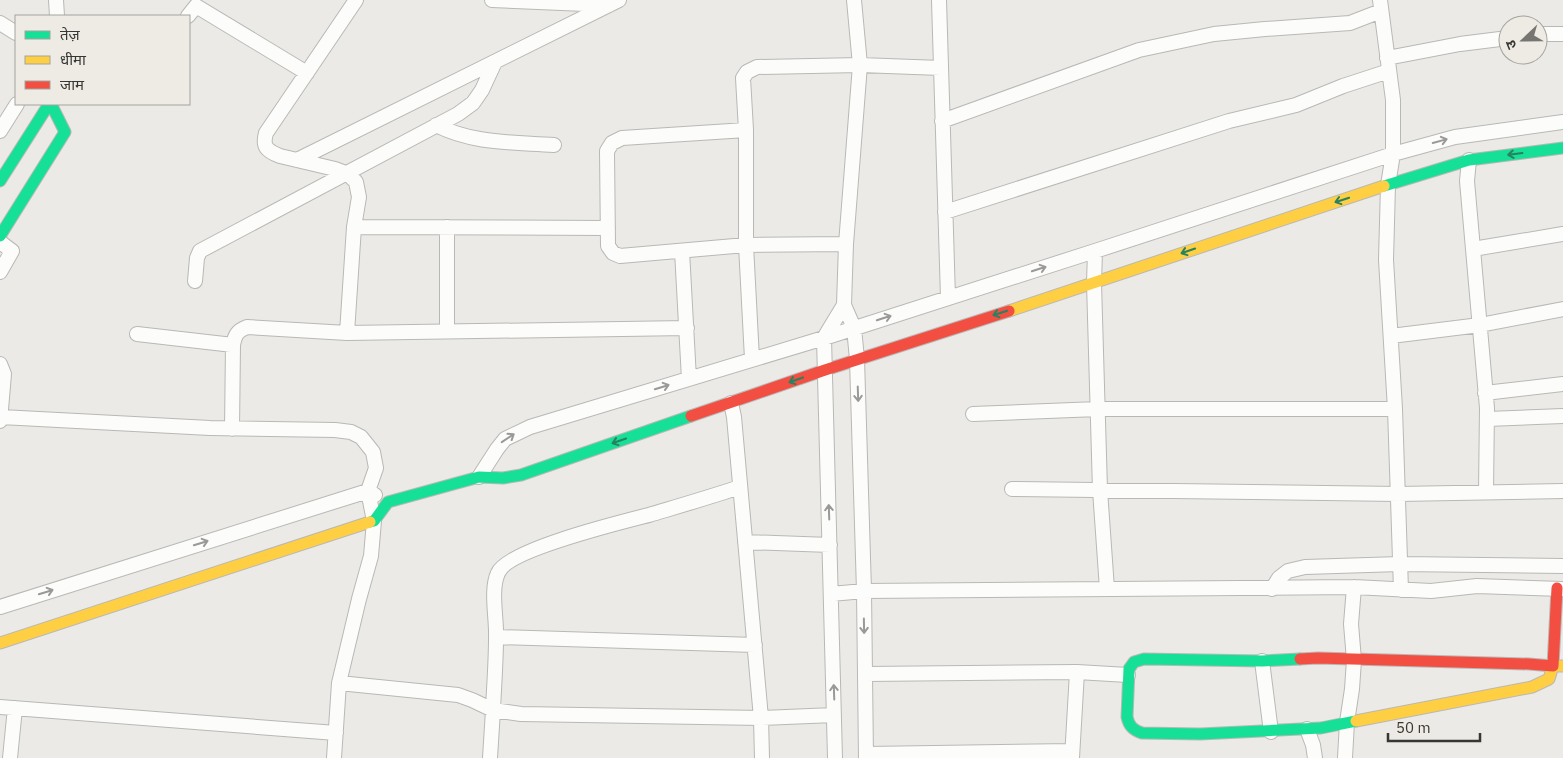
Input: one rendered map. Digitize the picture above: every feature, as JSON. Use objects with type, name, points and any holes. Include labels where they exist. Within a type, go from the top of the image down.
[{"type":"street","points":[[56,0],[57,15]]},
{"type":"street","points":[[347,333],[354,226],[359,197],[356,182],[345,173],[335,169],[272,153],[266,148],[264,142],[266,133],[356,0]]},
{"type":"street","points":[[492,0],[614,2]]},
{"type":"street","points":[[854,0],[860,65],[846,244],[844,305],[854,328],[857,359],[864,591],[866,756],[1072,754],[1077,672]]},
{"type":"street","points":[[939,0],[948,298]]},
{"type":"street","points":[[297,160],[614,2]]},
{"type":"street","points":[[189,15],[196,6],[307,73]]},
{"type":"street","points":[[942,121],[1139,50],[1214,34],[1350,23],[1380,6],[1393,100],[1394,154],[1388,184],[1386,260],[1396,409],[1401,590]]},
{"type":"street","points":[[0,22],[15,32]]},
{"type":"street","points":[[1548,34],[1563,34]]},
{"type":"street","points":[[945,212],[1229,121],[1296,105],[1388,65],[1460,44],[1498,39]]},
{"type":"street","points":[[195,280],[197,258],[200,251],[458,114],[473,103],[496,62]]},
{"type":"street","points":[[752,359],[746,245],[746,130],[743,78],[747,72],[757,67],[860,65],[940,68]]},
{"type":"street","points":[[0,131],[16,105]]},
{"type":"street","points":[[0,181],[49,105]]},
{"type":"street","points":[[0,236],[64,132],[50,105]]},
{"type":"street","points":[[479,476],[504,439],[530,426],[824,338],[1394,154],[1455,137],[1563,122]]},
{"type":"street","points":[[436,126],[464,137],[554,145]]},
{"type":"street","points":[[746,130],[622,138],[612,143],[607,151],[608,246],[613,253],[620,256],[746,245],[846,244]]},
{"type":"street","points":[[0,642],[374,522],[388,502],[479,476],[503,478],[521,475],[857,359],[1094,283],[1388,184],[1469,160],[1563,148]]},
{"type":"street","points":[[1469,160],[1467,181],[1487,419],[1486,492]]},
{"type":"street","points":[[354,226],[608,228]]},
{"type":"street","points":[[447,227],[447,331]]},
{"type":"street","points":[[1473,249],[1563,234]]},
{"type":"street","points":[[0,242],[12,251],[0,272]]},
{"type":"street","points":[[682,251],[688,379]]},
{"type":"street","points":[[1095,251],[1094,283],[1100,490],[1107,590]]},
{"type":"street","points":[[835,758],[824,338],[844,305]]},
{"type":"street","points":[[1390,336],[1480,325],[1563,309]]},
{"type":"street","points":[[232,429],[232,345],[235,336],[240,330],[247,327],[347,333],[687,328]]},
{"type":"street","points":[[137,334],[232,345]]},
{"type":"street","points":[[0,364],[4,374],[0,419],[232,429],[335,430],[351,432],[361,437],[373,452],[376,468],[368,491],[374,522],[370,556],[339,683],[334,758]]},
{"type":"street","points":[[1485,394],[1563,384]]},
{"type":"street","points":[[731,403],[734,417],[761,718],[762,758]]},
{"type":"street","points":[[973,414],[1098,410],[1396,409]]},
{"type":"street","points":[[1487,419],[1563,416]]},
{"type":"street","points":[[490,758],[496,637],[495,582],[498,571],[514,558],[581,533],[649,515],[740,487]]},
{"type":"street","points":[[1012,489],[1398,494],[1563,491]]},
{"type":"street","points":[[0,607],[368,491],[388,502]]},
{"type":"street","points":[[745,542],[830,545]]},
{"type":"street","points":[[1272,589],[1279,578],[1288,571],[1295,569],[1400,564],[1563,566]]},
{"type":"street","points":[[831,594],[864,591],[1354,587],[1431,591],[1476,586],[1560,588],[1558,666],[1549,679],[1532,687],[1322,728],[1200,734],[1142,733],[1134,731],[1129,725],[1128,675],[1130,666],[1144,659],[1262,660],[1318,658],[1558,666]]},
{"type":"street","points":[[1345,758],[1354,660],[1351,624],[1354,587]]},
{"type":"street","points":[[496,637],[754,645]]},
{"type":"street","points":[[1262,660],[1271,732]]},
{"type":"street","points":[[865,674],[1077,672],[1128,675]]},
{"type":"street","points":[[339,683],[458,695],[493,710],[521,714],[761,718],[834,714]]},
{"type":"street","points":[[0,707],[336,733]]},
{"type":"street","points":[[10,758],[15,708]]},
{"type":"street","points":[[1307,729],[1313,745],[1315,758]]},
{"type":"traffic: fast","points":[[0,181],[48,105]]},
{"type":"traffic: fast","points":[[0,236],[65,132],[52,105]]},
{"type":"traffic: fast","points":[[1384,186],[1469,160],[1563,148]]},
{"type":"traffic: fast","points":[[370,522],[374,521],[388,502],[479,477],[503,478],[521,475],[691,416]]},
{"type":"traffic: fast","points":[[1300,659],[1262,661],[1144,659],[1134,662],[1129,669],[1128,720],[1132,727],[1142,733],[1200,734],[1321,728],[1356,721]]},
{"type":"traffic: slow","points":[[1009,311],[1384,186]]},
{"type":"traffic: slow","points":[[0,643],[370,522]]},
{"type":"traffic: slow","points":[[1356,721],[1532,687],[1549,679],[1553,666],[1563,666]]},
{"type":"traffic: jam","points":[[691,416],[825,370],[1009,311]]},
{"type":"traffic: jam","points":[[1300,659],[1553,666],[1557,588]]}]
